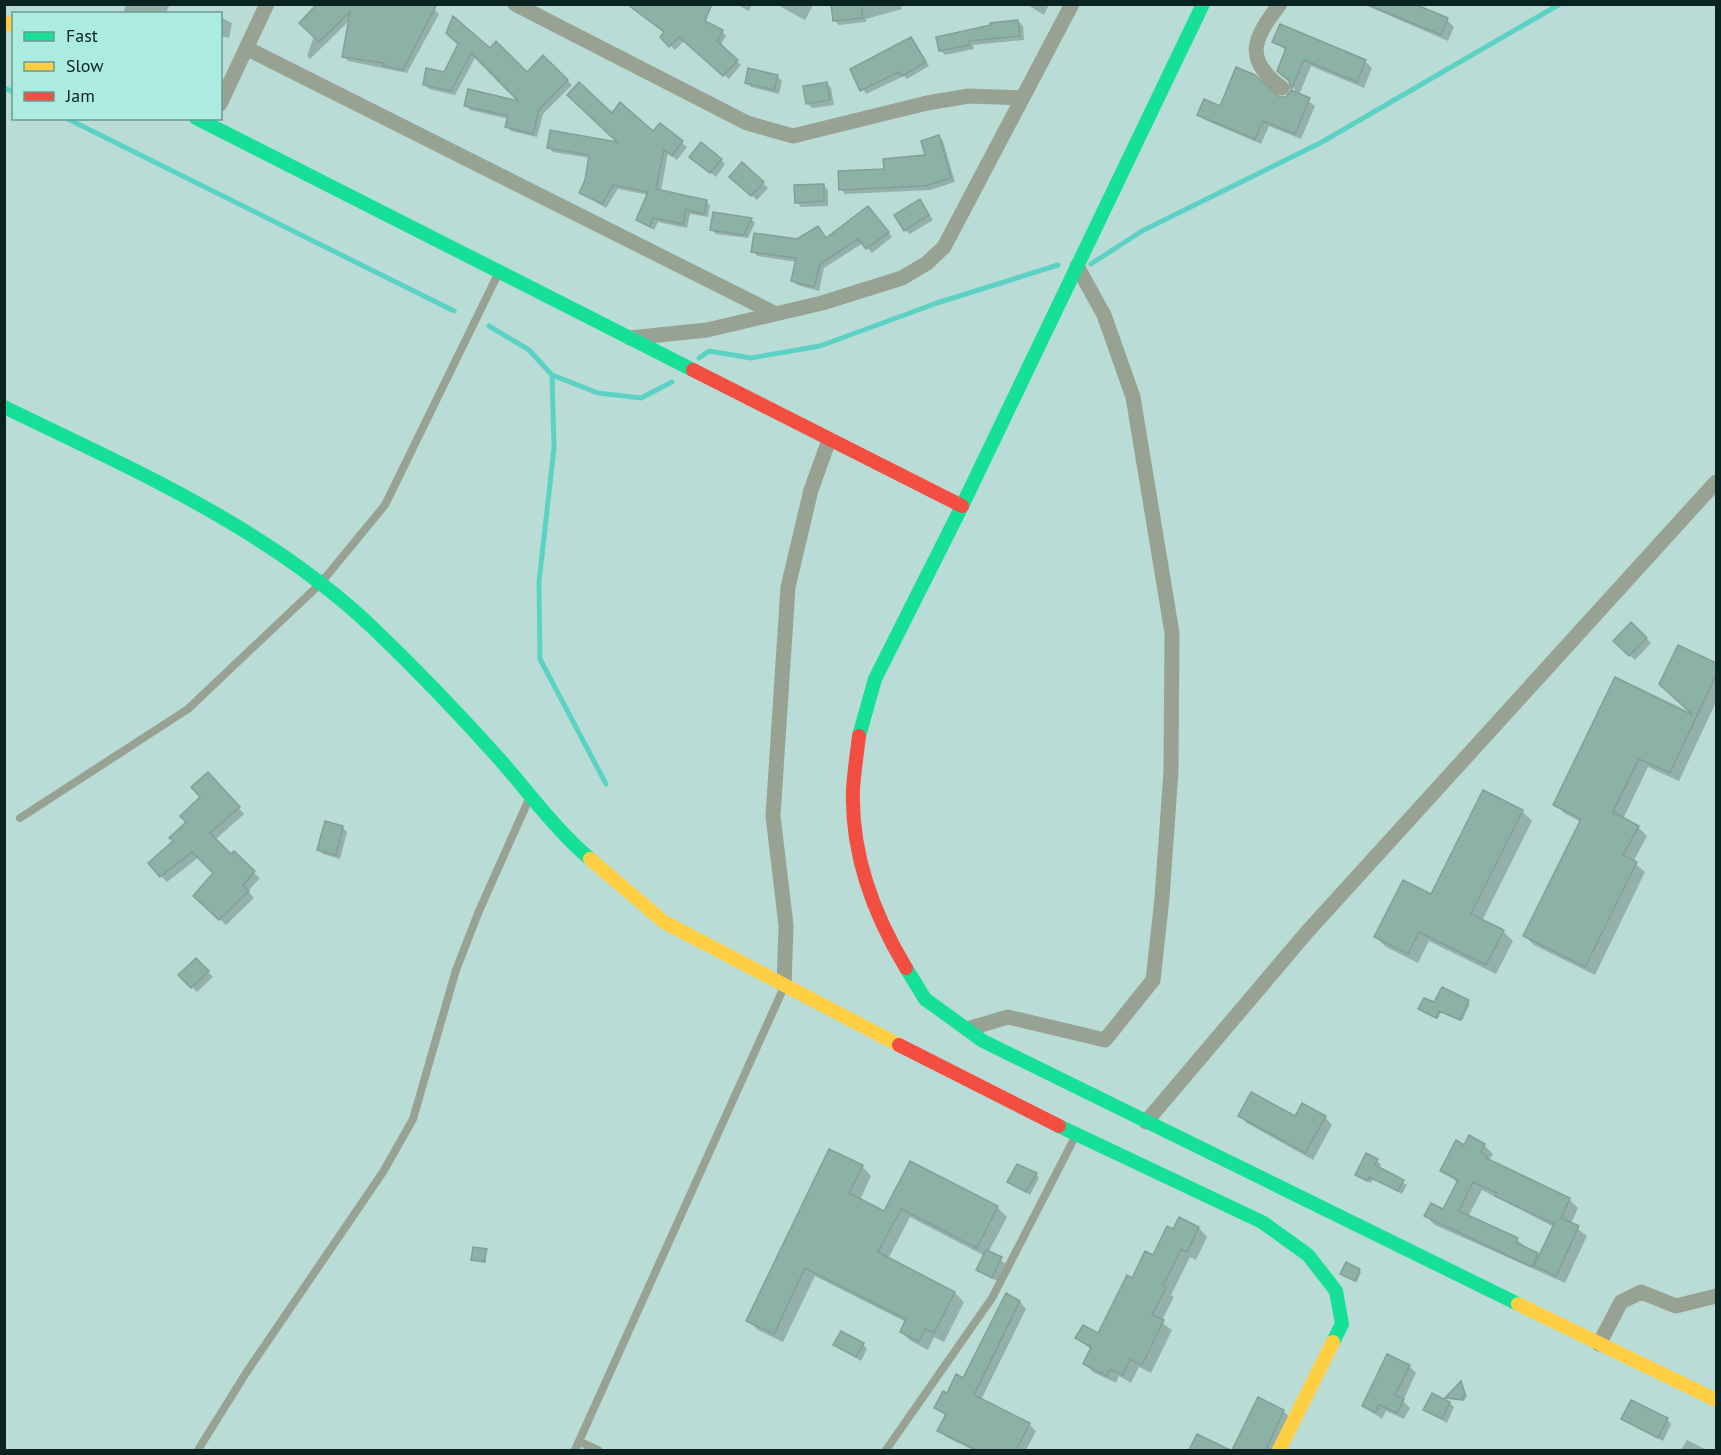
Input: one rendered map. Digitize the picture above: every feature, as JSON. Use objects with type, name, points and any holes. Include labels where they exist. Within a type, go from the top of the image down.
[{"type":"street","points":[[222,100],[267,4]]},
{"type":"street","points":[[515,4],[747,123],[793,136],[927,103],[969,96],[1022,98]]},
{"type":"street","points":[[628,338],[707,330],[804,308],[902,278],[927,263],[944,247],[1072,4]]},
{"type":"street","points":[[1203,4],[962,506],[875,679],[860,730],[853,791],[858,854],[885,933],[925,999],[983,1041],[1716,1400]]},
{"type":"street","points":[[1280,4],[1258,42],[1256,60],[1264,74],[1282,88]]},
{"type":"street","points":[[246,48],[774,313]]},
{"type":"street","points":[[212,122],[499,273],[962,506]]},
{"type":"street","points":[[967,1029],[1008,1017],[1105,1040],[1153,980],[1162,898],[1171,771],[1172,633],[1133,397],[1104,315],[1077,266]]},
{"type":"street","points":[[4,407],[175,490],[273,550],[320,584],[372,627],[499,759],[578,849],[664,922],[784,987],[1076,1134],[1262,1222],[1308,1255],[1336,1290],[1342,1324],[1279,1450]]},
{"type":"street","points":[[784,987],[786,925],[773,816],[788,587],[811,490],[829,440]]},
{"type":"street","points":[[1146,1122],[1307,932],[1716,482]]},
{"type":"street","points":[[1599,1344],[1622,1302],[1641,1292],[1676,1306],[1716,1296]]},
{"type":"lane","points":[[20,818],[188,709],[320,584],[385,504],[499,273]]},
{"type":"lane","points":[[198,1450],[246,1373],[382,1172],[413,1119],[456,970],[478,911],[530,797]]},
{"type":"lane","points":[[575,1450],[784,987]]},
{"type":"lane","points":[[886,1450],[992,1298],[1076,1134]]},
{"type":"lane","points":[[580,1442],[598,1450]]},
{"type":"building","points":[[317,4],[437,4],[403,70],[383,66],[384,63],[342,57],[350,12],[319,42],[299,23]]},
{"type":"building","points":[[627,4],[712,4],[705,21],[723,30],[717,41],[738,60],[723,76],[679,37],[669,47],[660,37],[664,32]]},
{"type":"building","points":[[831,4],[861,4],[863,18],[833,21]]},
{"type":"building","points":[[1414,4],[1448,18],[1441,35],[1368,5]]},
{"type":"building","points":[[453,16],[490,48],[496,41],[527,72],[543,55],[568,80],[539,110],[533,134],[505,127],[508,116],[464,106],[468,89],[518,101],[471,53],[451,91],[423,85],[426,68],[444,72],[458,44],[446,33]]},
{"type":"building","points":[[1018,20],[1020,36],[969,41],[970,45],[939,51],[936,37],[991,25],[990,23]]},
{"type":"building","points":[[1280,24],[1366,60],[1357,82],[1304,60],[1291,90],[1289,81],[1277,71],[1286,48],[1272,42]]},
{"type":"building","points":[[911,37],[926,62],[902,76],[899,72],[860,91],[850,69]]},
{"type":"building","points":[[1236,67],[1255,75],[1280,97],[1286,97],[1291,90],[1310,98],[1295,134],[1263,121],[1255,139],[1197,115],[1204,99],[1220,106]]},
{"type":"building","points":[[748,68],[778,75],[774,90],[745,83]]},
{"type":"building","points":[[579,82],[612,113],[620,102],[653,131],[660,123],[683,141],[672,156],[664,150],[656,189],[707,200],[704,214],[686,210],[683,224],[653,218],[650,227],[636,220],[648,192],[613,185],[602,204],[579,193],[585,180],[589,155],[547,148],[550,130],[617,142],[567,95]]},
{"type":"building","points":[[827,82],[830,100],[806,104],[803,86]]},
{"type":"building","points":[[939,135],[951,178],[925,186],[839,190],[838,171],[884,169],[883,159],[925,155],[921,141]]},
{"type":"building","points":[[701,142],[722,159],[710,173],[689,157]]},
{"type":"building","points":[[742,162],[764,182],[751,196],[729,177]]},
{"type":"building","points":[[824,184],[824,201],[795,203],[794,185]]},
{"type":"building","points":[[920,199],[929,215],[904,231],[894,215]]},
{"type":"building","points":[[868,206],[889,232],[866,249],[858,239],[820,264],[814,287],[791,281],[796,258],[751,252],[754,233],[797,239],[818,226],[826,238]]},
{"type":"building","points":[[713,212],[752,218],[744,235],[710,230]]},
{"type":"building","points":[[1631,622],[1647,638],[1629,656],[1613,641]]},
{"type":"building","points":[[1678,645],[1716,663],[1716,675],[1670,773],[1639,759],[1613,812],[1639,826],[1623,855],[1637,862],[1585,967],[1523,936],[1581,819],[1553,805],[1615,677],[1693,715],[1659,684]]},
{"type":"building","points":[[208,772],[240,807],[210,833],[231,854],[234,851],[255,871],[243,885],[249,891],[219,920],[193,896],[213,873],[192,852],[160,877],[148,863],[173,841],[169,838],[186,822],[180,816],[200,797],[191,787]]},
{"type":"building","points":[[1483,790],[1523,810],[1471,914],[1504,930],[1486,965],[1419,932],[1408,954],[1374,937],[1403,880],[1431,894]]},
{"type":"building","points":[[325,821],[343,826],[336,855],[317,850]]},
{"type":"building","points":[[196,958],[209,971],[191,988],[178,975]]},
{"type":"building","points":[[1442,987],[1469,1000],[1460,1020],[1439,1011],[1436,1018],[1418,1009],[1424,998],[1434,1002]]},
{"type":"building","points":[[1251,1092],[1295,1116],[1302,1103],[1326,1116],[1305,1153],[1238,1116]]},
{"type":"building","points":[[1469,1135],[1485,1144],[1481,1152],[1487,1156],[1486,1158],[1570,1198],[1561,1218],[1579,1226],[1556,1276],[1534,1266],[1554,1224],[1495,1196],[1497,1193],[1473,1182],[1459,1211],[1518,1238],[1516,1243],[1538,1253],[1532,1267],[1424,1216],[1431,1203],[1443,1209],[1458,1180],[1440,1171],[1456,1140],[1464,1145]]},
{"type":"building","points":[[829,1149],[863,1165],[849,1193],[884,1211],[910,1161],[998,1206],[977,1248],[901,1209],[878,1252],[955,1292],[934,1333],[925,1329],[919,1342],[900,1332],[906,1319],[805,1268],[774,1334],[746,1321]]},
{"type":"building","points":[[1366,1153],[1378,1159],[1375,1165],[1404,1180],[1398,1191],[1369,1177],[1367,1181],[1355,1175]]},
{"type":"building","points":[[1017,1164],[1037,1173],[1026,1192],[1007,1182]]},
{"type":"building","points":[[1179,1217],[1199,1227],[1187,1252],[1181,1249],[1163,1286],[1166,1288],[1152,1315],[1164,1320],[1142,1365],[1130,1359],[1123,1375],[1110,1369],[1107,1376],[1083,1364],[1091,1347],[1075,1338],[1083,1325],[1098,1333],[1127,1275],[1132,1278],[1145,1251],[1153,1255],[1167,1226],[1173,1229]]},
{"type":"building","points":[[473,1247],[487,1249],[484,1262],[471,1260]]},
{"type":"building","points":[[986,1250],[1002,1257],[992,1278],[976,1270]]},
{"type":"building","points":[[1346,1262],[1360,1269],[1355,1281],[1340,1274]]},
{"type":"building","points":[[1006,1293],[1020,1301],[974,1395],[1030,1423],[1016,1450],[977,1450],[937,1431],[946,1414],[934,1408],[943,1391],[947,1393],[956,1374],[963,1378]]},
{"type":"building","points":[[841,1331],[864,1343],[856,1357],[833,1345]]},
{"type":"building","points":[[1387,1354],[1410,1365],[1395,1395],[1404,1399],[1397,1413],[1379,1405],[1375,1413],[1362,1406]]},
{"type":"building","points":[[1461,1381],[1465,1394],[1462,1400],[1445,1398]]},
{"type":"building","points":[[1432,1393],[1450,1402],[1442,1419],[1423,1410]]},
{"type":"building","points":[[1258,1397],[1284,1410],[1266,1450],[1232,1450]]},
{"type":"building","points":[[1631,1400],[1668,1418],[1658,1438],[1621,1419]]},
{"type":"building","points":[[1197,1434],[1230,1450],[1189,1450]]},
{"type":"waterway","points":[[1091,264],[1142,231],[1322,142],[1560,4]]},
{"type":"waterway","points":[[4,88],[12,91]]},
{"type":"waterway","points":[[70,120],[454,311]]},
{"type":"waterway","points":[[699,358],[709,351],[751,358],[820,346],[937,303],[1058,265]]},
{"type":"waterway","points":[[489,326],[529,350],[552,375],[554,448],[539,582],[540,659],[606,784]]},
{"type":"waterway","points":[[552,375],[598,393],[641,398],[672,382]]},
{"type":"traffic: fast","points":[[859,736],[875,679],[962,506],[1203,4]]},
{"type":"traffic: fast","points":[[200,120],[693,370]]},
{"type":"traffic: fast","points":[[4,407],[197,503],[244,530],[332,592],[373,628],[439,694],[555,824],[590,859]]},
{"type":"traffic: fast","points":[[906,968],[925,999],[983,1041],[1518,1304]]},
{"type":"traffic: fast","points":[[1059,1126],[1262,1222],[1308,1255],[1336,1291],[1342,1324],[1333,1342]]},
{"type":"traffic: slow","points":[[4,22],[12,25]]},
{"type":"traffic: slow","points":[[590,859],[664,922],[899,1045]]},
{"type":"traffic: slow","points":[[1518,1304],[1716,1400]]},
{"type":"traffic: slow","points":[[1279,1450],[1333,1342]]},
{"type":"traffic: jam","points":[[693,370],[962,506]]},
{"type":"traffic: jam","points":[[859,736],[853,790],[853,814],[860,860],[884,927],[906,968]]},
{"type":"traffic: jam","points":[[899,1045],[1059,1126]]}]
